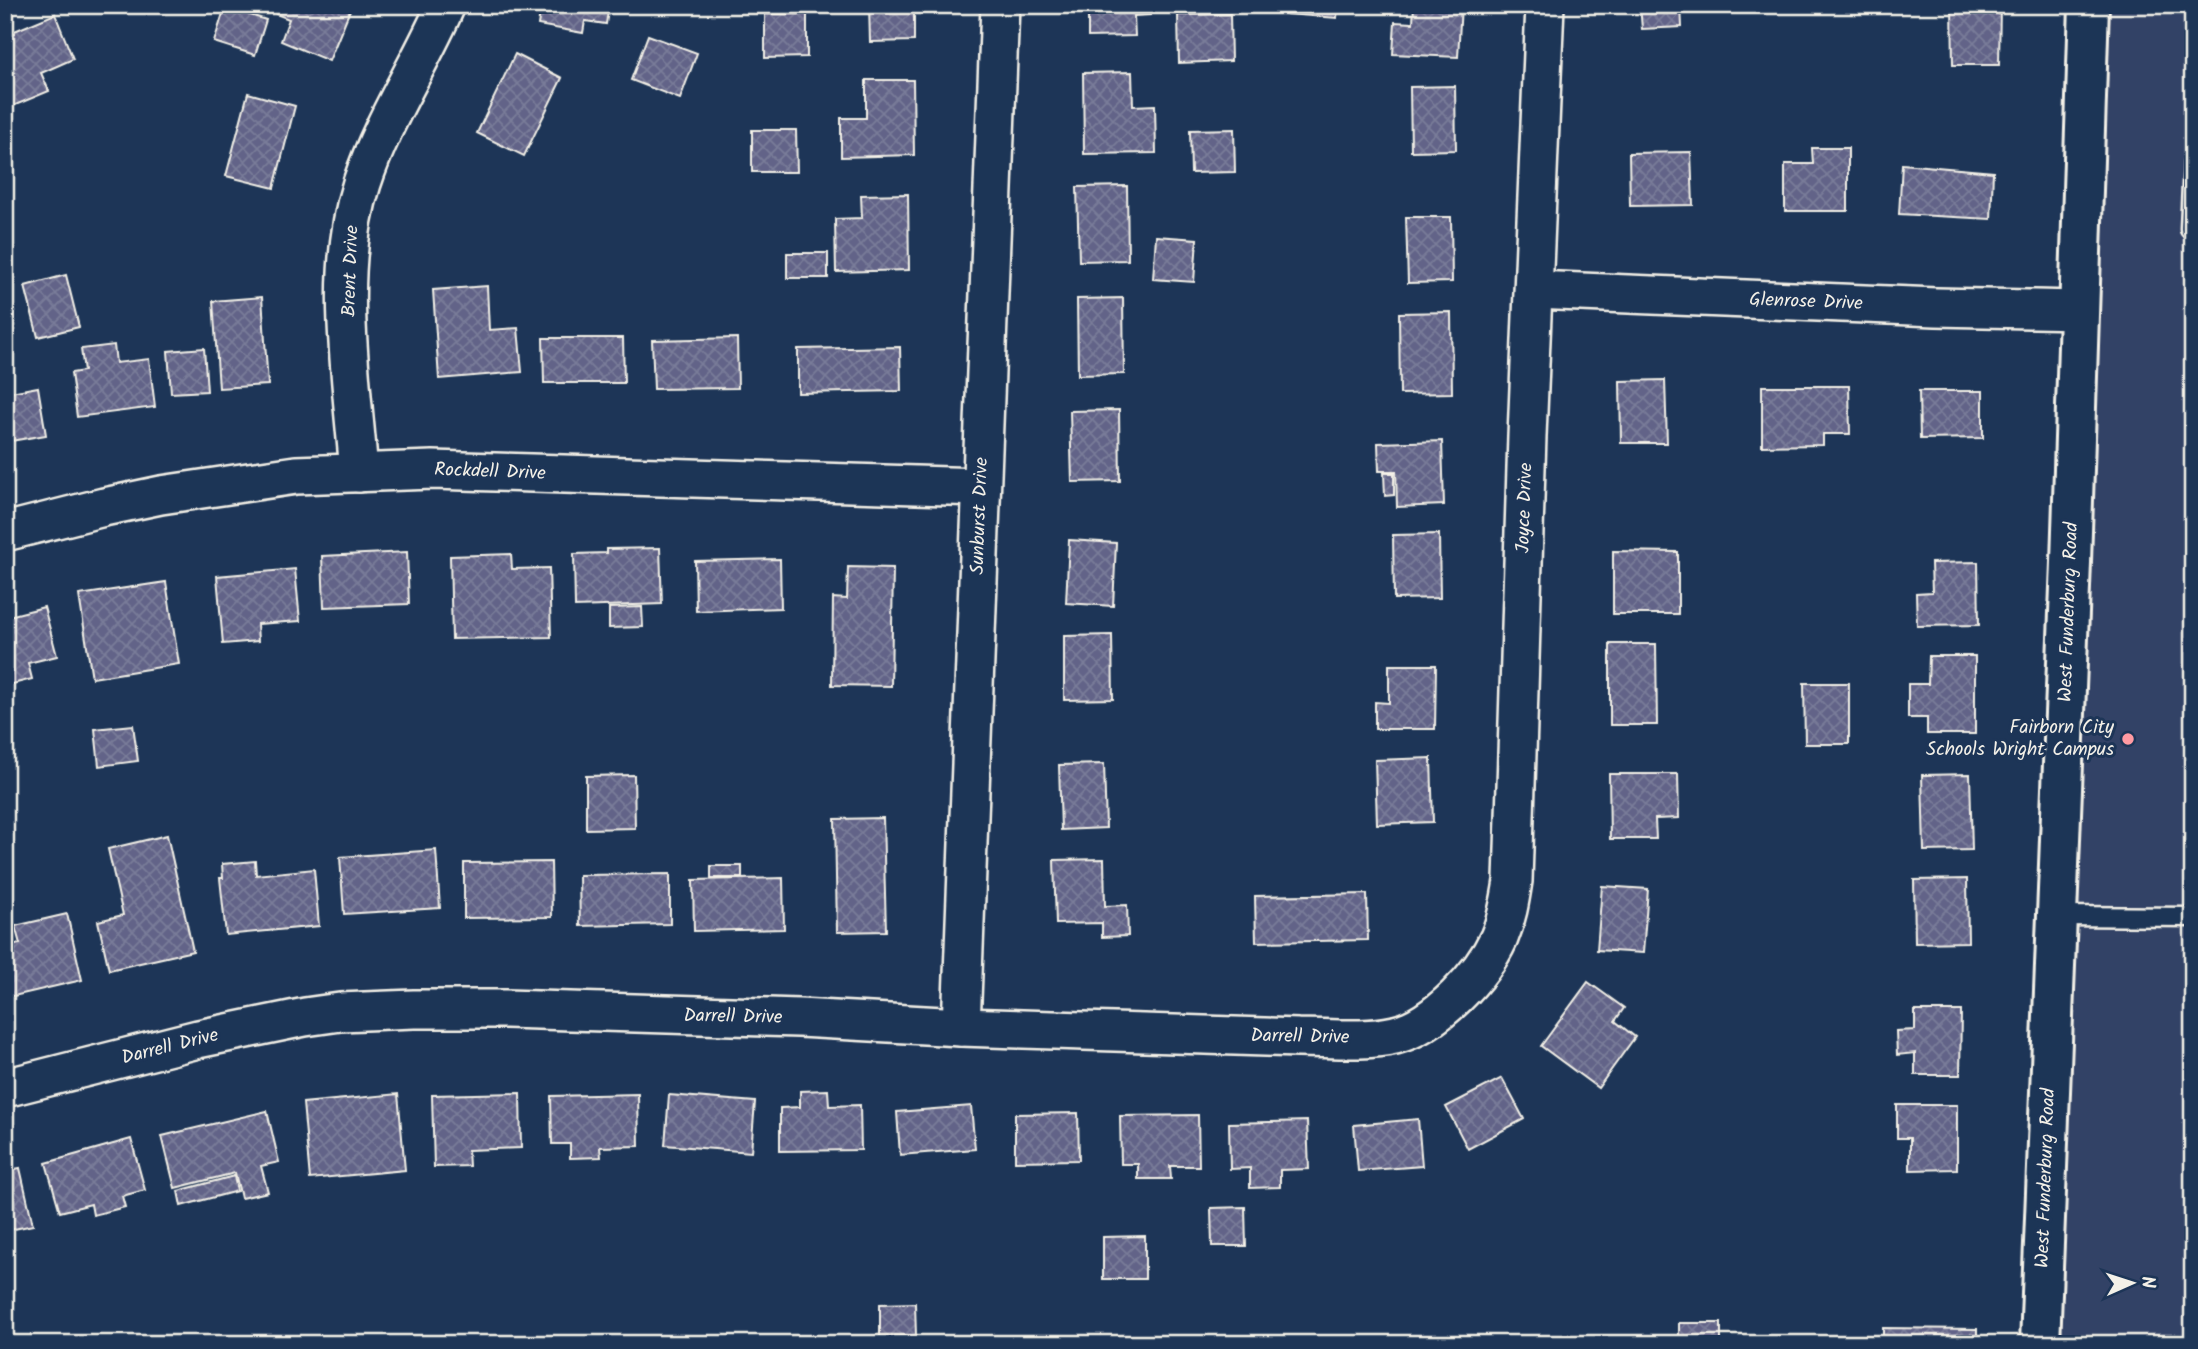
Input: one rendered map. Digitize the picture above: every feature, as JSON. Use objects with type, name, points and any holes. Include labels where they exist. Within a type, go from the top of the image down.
[{"type":"street","name":"Brent Drive","points":[[359,473],[346,294],[347,252],[352,217],[374,150],[446,5]]},
{"type":"street","name":"Sunburst Drive","points":[[961,1027],[1000,5]]},
{"type":"street","name":"Joyce Drive","points":[[1457,996],[1485,962],[1498,940],[1508,914],[1513,881],[1527,436],[1545,5]]},
{"type":"street","name":"West Funderburg Road","points":[[2040,1344],[2071,562],[2089,5]]},
{"type":"street","name":"Glenrose Drive","points":[[1534,290],[1936,307],[2078,310]]},
{"type":"street","name":"Rockdell Drive","points":[[5,532],[161,495],[296,475],[433,470],[981,487]]},
{"type":"street","name":"Darrell Drive","points":[[5,1088],[198,1039],[340,1012],[506,1009],[1285,1038],[1378,1038],[1415,1028],[1457,996]]},
{"type":"lane","points":[[2193,162],[2190,229],[2193,229]]},
{"type":"lane","points":[[2056,916],[2193,917]]},
{"type":"shaded area","name":"Fairborn City Schools Wright Campus","points":[[2089,5],[2193,5],[2193,1344],[2040,1344]]},
{"type":"building","points":[[280,5],[352,5],[329,61],[281,41],[289,19],[276,14]]},
{"type":"building","points":[[541,5],[609,5],[606,24],[585,21],[583,33],[538,25]]},
{"type":"building","points":[[869,5],[914,5],[914,41],[870,42]]},
{"type":"building","points":[[1088,5],[1150,5],[1150,15],[1134,16],[1135,36],[1088,37]]},
{"type":"building","points":[[1288,5],[1338,5],[1337,18],[1287,14]]},
{"type":"building","points":[[1414,5],[1461,5],[1458,57],[1393,54],[1395,22],[1413,23]]},
{"type":"building","points":[[1640,5],[1681,5],[1682,27],[1642,29]]},
{"type":"building","points":[[1952,5],[2000,5],[1999,65],[1953,65]]},
{"type":"building","points":[[225,7],[266,20],[255,55],[214,42]]},
{"type":"building","points":[[55,14],[73,59],[41,73],[49,91],[13,106],[5,89],[5,35]]},
{"type":"building","points":[[765,14],[807,14],[807,57],[765,58]]},
{"type":"building","points":[[1230,14],[1231,61],[1179,63],[1178,15]]},
{"type":"building","points":[[648,35],[697,53],[680,99],[631,80]]},
{"type":"building","points":[[515,54],[562,78],[524,156],[477,133]]},
{"type":"building","points":[[1132,72],[1133,106],[1155,105],[1156,153],[1084,154],[1083,73]]},
{"type":"building","points":[[866,80],[913,80],[914,155],[841,157],[841,118],[866,118]]},
{"type":"building","points":[[1455,86],[1456,150],[1411,151],[1410,87]]},
{"type":"building","points":[[248,93],[295,106],[274,188],[226,176]]},
{"type":"building","points":[[1234,129],[1235,172],[1191,173],[1190,130]]},
{"type":"building","points":[[752,130],[796,130],[797,172],[752,172]]},
{"type":"building","points":[[1812,148],[1848,148],[1848,211],[1785,211],[1785,164],[1813,164]]},
{"type":"building","points":[[1691,152],[1693,205],[1630,206],[1629,153]]},
{"type":"building","points":[[1902,164],[1993,172],[1991,219],[1899,214]]},
{"type":"building","points":[[1127,186],[1128,260],[1079,261],[1077,187]]},
{"type":"building","points":[[908,194],[909,270],[836,272],[835,219],[862,218],[861,195]]},
{"type":"building","points":[[1406,217],[1451,217],[1452,282],[1408,283]]},
{"type":"building","points":[[1156,236],[1197,239],[1194,282],[1153,279]]},
{"type":"building","points":[[787,253],[828,253],[828,278],[787,278]]},
{"type":"building","points":[[66,275],[79,327],[38,337],[25,286]]},
{"type":"building","points":[[487,286],[489,330],[518,328],[522,372],[439,379],[433,290]]},
{"type":"building","points":[[262,297],[268,385],[219,388],[213,301]]},
{"type":"building","points":[[1123,298],[1124,374],[1078,375],[1077,299]]},
{"type":"building","points":[[1451,312],[1452,393],[1400,394],[1399,313]]},
{"type":"building","points":[[543,338],[623,338],[624,383],[544,383]]},
{"type":"building","points":[[737,338],[738,388],[654,389],[652,340]]},
{"type":"building","points":[[114,345],[116,363],[149,359],[155,407],[77,417],[71,373],[84,371],[81,349]]},
{"type":"building","points":[[900,347],[901,391],[798,393],[798,349]]},
{"type":"building","points":[[204,348],[207,391],[171,393],[168,351]]},
{"type":"building","points":[[1665,380],[1667,443],[1621,443],[1620,381]]},
{"type":"building","points":[[1762,386],[1849,386],[1850,434],[1823,434],[1823,445],[1762,446]]},
{"type":"building","points":[[38,387],[46,435],[5,442],[5,393]]},
{"type":"building","points":[[1919,391],[1983,391],[1983,438],[1920,439]]},
{"type":"building","points":[[1119,410],[1120,481],[1072,482],[1070,411]]},
{"type":"building","points":[[1442,441],[1444,505],[1397,507],[1396,471],[1379,471],[1378,443]]},
{"type":"building","points":[[1384,473],[1394,473],[1394,495],[1385,496]]},
{"type":"building","points":[[1439,534],[1440,598],[1394,599],[1393,535]]},
{"type":"building","points":[[1069,540],[1116,543],[1113,606],[1066,603]]},
{"type":"building","points":[[660,548],[662,604],[575,607],[574,554],[607,553],[607,549]]},
{"type":"building","points":[[1613,551],[1678,552],[1678,614],[1613,614]]},
{"type":"building","points":[[407,552],[409,604],[324,607],[322,556]]},
{"type":"building","points":[[511,554],[512,569],[549,568],[551,637],[452,639],[450,556]]},
{"type":"building","points":[[780,559],[781,608],[696,611],[695,561]]},
{"type":"building","points":[[1978,562],[1979,625],[1917,626],[1916,593],[1932,592],[1931,563]]},
{"type":"building","points":[[848,567],[893,568],[891,686],[832,685],[833,598],[847,599]]},
{"type":"building","points":[[295,569],[300,621],[257,624],[258,641],[223,644],[217,576]]},
{"type":"building","points":[[166,582],[179,664],[92,678],[79,595]]},
{"type":"building","points":[[44,607],[57,656],[28,663],[32,679],[5,686],[5,617]]},
{"type":"building","points":[[642,607],[643,627],[609,628],[609,608]]},
{"type":"building","points":[[1112,635],[1113,699],[1064,700],[1064,636]]},
{"type":"building","points":[[1610,644],[1656,644],[1657,725],[1610,725]]},
{"type":"building","points":[[1929,656],[1975,656],[1975,734],[1927,734],[1927,718],[1908,718],[1908,684],[1928,684]]},
{"type":"building","points":[[1389,665],[1436,665],[1435,729],[1375,729],[1375,702],[1389,703]]},
{"type":"building","points":[[1804,683],[1849,683],[1849,744],[1805,744]]},
{"type":"building","points":[[5,709],[13,747],[5,749]]},
{"type":"building","points":[[133,725],[138,761],[99,766],[95,729]]},
{"type":"building","points":[[1431,758],[1433,822],[1377,824],[1375,760]]},
{"type":"building","points":[[1104,764],[1106,828],[1061,830],[1059,765]]},
{"type":"building","points":[[1609,774],[1678,774],[1679,818],[1655,819],[1656,839],[1610,839]]},
{"type":"building","points":[[1970,774],[1972,850],[1924,851],[1922,775]]},
{"type":"building","points":[[634,775],[635,828],[586,829],[586,776]]},
{"type":"building","points":[[883,818],[886,931],[837,932],[835,819]]},
{"type":"building","points":[[167,835],[193,951],[109,970],[98,921],[123,915],[108,849]]},
{"type":"building","points":[[436,850],[440,908],[344,914],[340,857]]},
{"type":"building","points":[[1104,859],[1105,906],[1127,905],[1128,936],[1102,937],[1102,923],[1056,924],[1054,860]]},
{"type":"building","points":[[255,861],[256,875],[314,869],[319,926],[226,935],[220,878],[223,878],[222,864]]},
{"type":"building","points":[[551,862],[552,917],[464,918],[464,863]]},
{"type":"building","points":[[711,866],[742,866],[742,878],[711,878]]},
{"type":"building","points":[[670,874],[670,924],[580,926],[579,875]]},
{"type":"building","points":[[783,878],[784,929],[694,931],[693,880]]},
{"type":"building","points":[[1967,879],[1968,942],[1915,943],[1914,880]]},
{"type":"building","points":[[1602,886],[1648,889],[1643,953],[1597,950]]},
{"type":"building","points":[[1367,894],[1368,940],[1256,942],[1255,896]]},
{"type":"building","points":[[67,914],[82,980],[5,998],[5,947],[20,944],[15,926]]},
{"type":"building","points":[[1588,982],[1624,1008],[1615,1021],[1635,1037],[1598,1088],[1541,1046]]},
{"type":"building","points":[[1915,1011],[1961,1011],[1960,1075],[1915,1075],[1915,1053],[1897,1055],[1896,1031],[1915,1030]]},
{"type":"building","points":[[1502,1078],[1524,1119],[1468,1149],[1446,1107]]},
{"type":"building","points":[[828,1090],[829,1106],[860,1105],[861,1150],[780,1151],[780,1108],[800,1107],[800,1091]]},
{"type":"building","points":[[520,1093],[521,1148],[468,1150],[469,1166],[434,1167],[432,1095]]},
{"type":"building","points":[[398,1094],[405,1170],[310,1179],[303,1103]]},
{"type":"building","points":[[638,1094],[639,1146],[600,1147],[601,1157],[570,1158],[570,1144],[552,1144],[551,1096]]},
{"type":"building","points":[[669,1095],[755,1102],[751,1152],[665,1145]]},
{"type":"building","points":[[1897,1105],[1957,1105],[1957,1169],[1910,1170],[1910,1138],[1897,1138]]},
{"type":"building","points":[[971,1106],[975,1149],[900,1155],[897,1112]]},
{"type":"building","points":[[267,1111],[279,1162],[261,1166],[268,1192],[241,1198],[235,1173],[175,1188],[162,1136]]},
{"type":"building","points":[[1078,1113],[1079,1160],[1015,1161],[1015,1114]]},
{"type":"building","points":[[1198,1115],[1199,1166],[1170,1166],[1171,1179],[1138,1179],[1138,1164],[1121,1164],[1120,1116]]},
{"type":"building","points":[[1418,1119],[1422,1166],[1358,1171],[1354,1125]]},
{"type":"building","points":[[1307,1121],[1309,1169],[1280,1170],[1280,1187],[1250,1188],[1250,1168],[1230,1169],[1229,1123]]},
{"type":"building","points":[[131,1139],[145,1190],[122,1196],[125,1207],[93,1215],[91,1204],[60,1212],[46,1163]]},
{"type":"building","points":[[20,1168],[33,1225],[5,1231],[5,1171]]},
{"type":"building","points":[[234,1176],[237,1191],[181,1206],[178,1191]]},
{"type":"building","points":[[1245,1207],[1246,1246],[1212,1246],[1211,1208]]},
{"type":"building","points":[[1145,1236],[1145,1279],[1103,1279],[1103,1237]]},
{"type":"building","points":[[915,1303],[916,1336],[880,1337],[880,1304]]},
{"type":"building","points":[[1679,1323],[1721,1323],[1721,1344],[1679,1344]]},
{"type":"building","points":[[1883,1328],[1977,1329],[1977,1344],[1883,1344]]},
{"type":"building","points":[[319,1337],[320,1344],[286,1344],[285,1339]]},
{"type":"place","name":"Fairborn City Schools Wright Campus","points":[[2128,739]]}]
